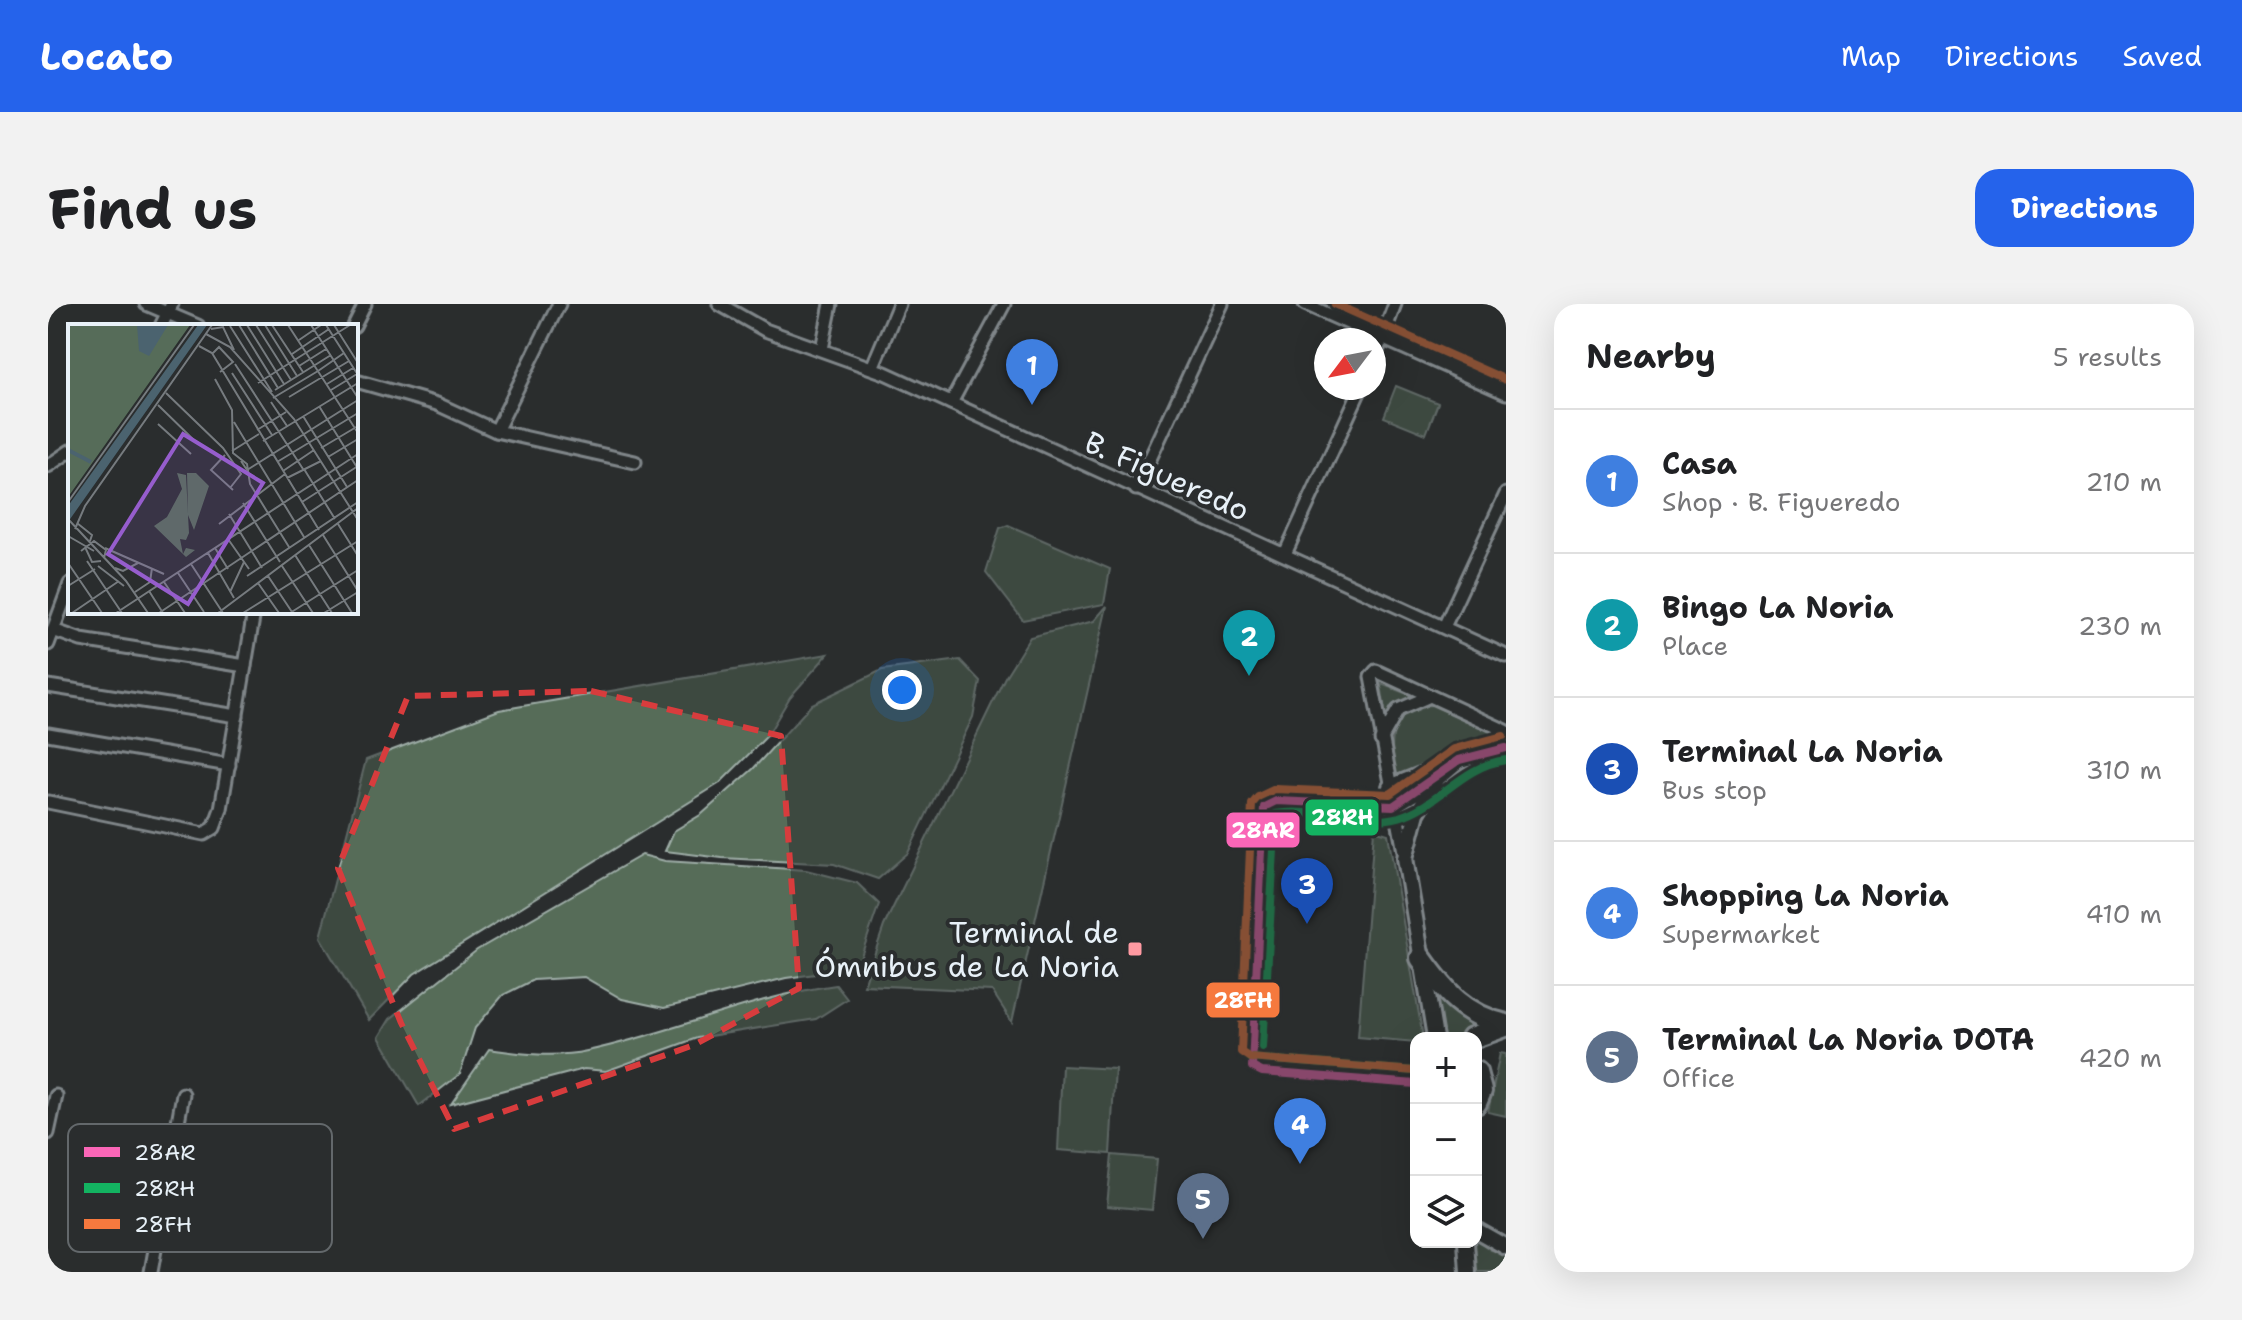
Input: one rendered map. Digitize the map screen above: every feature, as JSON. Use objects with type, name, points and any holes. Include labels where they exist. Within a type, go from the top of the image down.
[{"type":"highway","points":[[1421,958],[1461,1007],[1488,1021],[1493,1030]]},
{"type":"street","points":[[146,304],[170,309],[195,324]]},
{"type":"street","points":[[355,324],[365,304]]},
{"type":"street","points":[[496,431],[559,304]]},
{"type":"street","name":"B. Figueredo","points":[[720,304],[765,330],[872,368],[1506,656]]},
{"type":"street","points":[[822,349],[831,304]]},
{"type":"street","points":[[872,368],[899,304]]},
{"type":"street","points":[[951,403],[1004,304]]},
{"type":"street","points":[[1136,489],[1222,304]]},
{"type":"street","points":[[1305,304],[1357,328]]},
{"type":"street","points":[[1385,328],[1395,304]]},
{"type":"street","points":[[1386,341],[1506,393]]},
{"type":"street","points":[[358,382],[437,404],[496,431],[635,462]]},
{"type":"street","points":[[1285,554],[1356,400]]},
{"type":"street","points":[[48,466],[68,452]]},
{"type":"street","points":[[1444,627],[1506,494]]},
{"type":"street","points":[[48,644],[68,589]]},
{"type":"street","points":[[48,802],[204,834],[214,828],[229,765],[250,614]]},
{"type":"street","points":[[53,630],[81,640],[245,666]]},
{"type":"street","points":[[1434,1032],[1405,858],[1370,684],[1376,671],[1506,731]]},
{"type":"street","points":[[48,686],[237,716]]},
{"type":"street","points":[[1381,740],[1398,710],[1431,696]]},
{"type":"street","points":[[48,734],[229,765]]},
{"type":"street","points":[[1390,787],[1459,760],[1506,748]]},
{"type":"street","points":[[1393,806],[1438,778],[1459,760]]},
{"type":"street","points":[[1405,858],[1417,813],[1438,778]]},
{"type":"street","points":[[178,1124],[183,1094]]},
{"type":"street","points":[[48,1133],[56,1096]]},
{"type":"street","points":[[1482,1233],[1506,1247]]},
{"type":"street","points":[[1466,1248],[1468,1272]]},
{"type":"street","points":[[151,1272],[155,1252]]},
{"type":"highlighted area","points":[[591,691],[781,736],[799,988],[694,1045],[454,1129],[401,1023],[338,868],[408,696]]},
{"type":"green space","points":[[1396,386],[1438,403],[1426,434],[1384,417]]},
{"type":"green space","points":[[1008,525],[1110,569],[1104,604],[1023,620],[986,572],[1000,528]]},
{"type":"green space","points":[[1107,606],[1012,1022],[992,991],[864,985],[884,926],[1005,677],[1030,637],[1094,621]]},
{"type":"green space","points":[[828,654],[790,697],[767,736],[720,783],[414,974],[369,1020],[320,937],[366,760],[499,710]]},
{"type":"green space","points":[[960,660],[980,681],[973,717],[908,853],[878,879],[834,864],[722,858],[665,851],[674,831],[702,814],[753,769],[812,704],[882,670]]},
{"type":"green space","points":[[1381,684],[1413,696],[1386,718]]},
{"type":"green space","points":[[1431,705],[1483,727],[1506,742],[1479,746],[1395,782],[1392,744],[1398,722],[1405,713]]},
{"type":"green space","points":[[1374,830],[1388,834],[1422,1032],[1410,1032],[1410,1041],[1358,1037]]},
{"type":"green space","points":[[642,855],[665,861],[806,870],[857,883],[879,904],[860,959],[838,971],[786,978],[664,1008],[622,999],[584,977],[533,980],[503,995],[475,1028],[460,1074],[419,1106],[379,1037],[390,1019],[477,950]]},
{"type":"green space","points":[[836,985],[847,999],[816,1019],[697,1038],[606,1071],[584,1069],[451,1104],[489,1049],[551,1055],[587,1051],[742,1006]]},
{"type":"green space","points":[[1434,989],[1484,1026],[1474,1032],[1443,1032]]},
{"type":"green space","points":[[1500,1053],[1506,1054],[1506,1116],[1488,1112]]},
{"type":"green space","points":[[1062,1066],[1115,1069],[1110,1154],[1058,1150]]},
{"type":"green space","points":[[1112,1155],[1157,1159],[1152,1210],[1107,1206]]},
{"type":"green space","points":[[1482,1243],[1491,1250],[1506,1253],[1506,1272],[1474,1272],[1472,1248],[1482,1248]]},
{"type":"transit line","name":"28FH","points":[[1335,304],[1506,380]]},
{"type":"transit line","name":"28FH","points":[[1410,1071],[1250,1058],[1241,1052],[1252,804],[1258,797],[1275,789],[1390,794],[1454,749],[1503,736]]},
{"type":"transit line","name":"28AR","points":[[1410,1084],[1262,1072],[1252,1067],[1264,807],[1276,801],[1393,806],[1459,760],[1506,748]]},
{"type":"transit line","name":"28RH","points":[[1263,1047],[1276,814],[1306,813],[1368,820],[1399,817],[1427,804],[1476,770],[1506,760]]},
{"type":"transit line","name":"28RH","points":[[1250,1058],[1410,1071]]},
{"type":"place","name":"Casa","points":[[1032,405]]},
{"type":"place","name":"Bingo La Noria","points":[[1249,676]]},
{"type":"place","name":"Terminal La Noria","points":[[1307,924]]},
{"type":"place","name":"Terminal de Ómnibus de La Noria","points":[[1135,949]]},
{"type":"place","name":"Shopping La Noria","points":[[1300,1164]]},
{"type":"place","name":"Terminal La Noria DOTA","points":[[1203,1239]]}]
